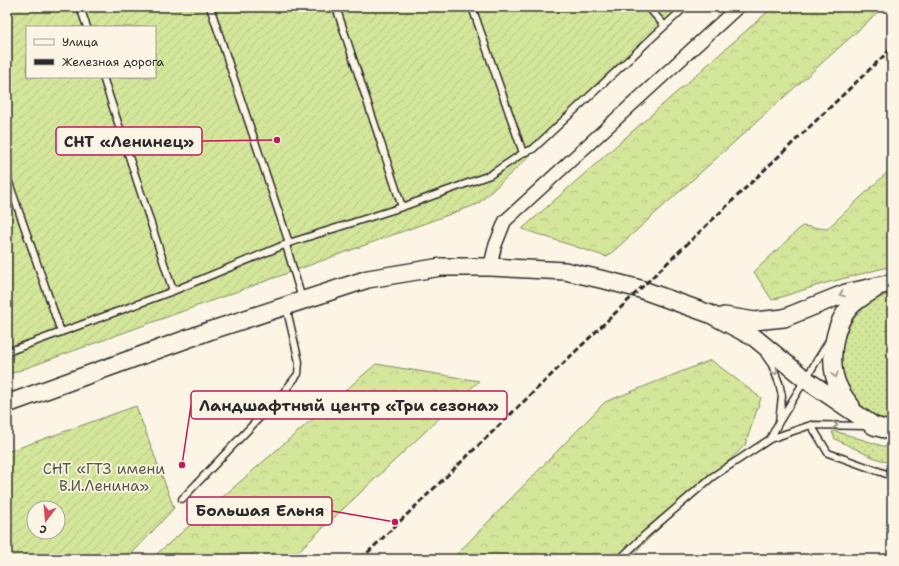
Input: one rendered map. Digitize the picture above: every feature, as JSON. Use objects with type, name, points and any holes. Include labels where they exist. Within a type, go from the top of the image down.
[{"type":"main road","points":[[7,404],[201,334],[368,279],[441,267],[490,267],[565,271],[610,281],[710,314],[755,338],[805,379],[874,426],[892,431]]},
{"type":"main road","points":[[710,314],[755,321],[784,318],[846,293],[886,284]]},
{"type":"main road","points":[[856,413],[840,390],[834,376],[832,356],[839,324],[851,306],[886,284]]},
{"type":"street","points":[[490,267],[495,246],[505,221],[738,7]]},
{"type":"lane","points":[[80,7],[87,26]]},
{"type":"lane","points":[[210,7],[287,244],[302,300]]},
{"type":"lane","points":[[336,7],[402,207]]},
{"type":"lane","points":[[472,7],[523,153]]},
{"type":"lane","points":[[648,7],[665,26]]},
{"type":"lane","points":[[7,352],[173,291],[287,244],[402,207],[490,175],[523,153],[533,149],[685,7]]},
{"type":"lane","points":[[103,78],[173,291]]},
{"type":"lane","points":[[7,177],[61,332]]},
{"type":"lane","points":[[182,499],[284,392],[298,374],[299,362],[286,305]]},
{"type":"lane","points":[[770,439],[839,324]]},
{"type":"lane","points":[[755,338],[772,365],[779,383],[782,396],[779,422]]},
{"type":"lane","points":[[811,425],[828,453],[892,476]]},
{"type":"lane","points":[[620,559],[646,534],[712,477],[770,439],[811,425],[874,426]]},
{"type":"green space","points":[[7,7],[690,7],[478,204],[7,375]]},
{"type":"green space","points":[[773,7],[884,7],[607,257],[522,229]]},
{"type":"green space","points":[[892,168],[892,266],[822,284],[772,300],[754,272],[802,226],[827,229]]},
{"type":"green space","points":[[892,293],[892,422],[878,417],[856,400],[848,388],[843,376],[841,363],[842,349],[846,334],[855,317],[870,303]]},
{"type":"green space","points":[[711,360],[761,398],[745,445],[628,559],[452,559],[605,402]]},
{"type":"green space","points":[[376,364],[479,381],[290,559],[151,559]]},
{"type":"green space","name":"СНТ «ГТЗ имени В.И.Ленина»","points":[[136,406],[174,508],[127,559],[7,559],[7,452]]},
{"type":"green space","points":[[835,431],[892,449],[892,464],[870,456],[835,439],[832,432]]},
{"type":"railway","points":[[361,559],[892,48]]},
{"type":"place","name":"СНТ «Ленинец»","points":[[277,140]]},
{"type":"place","name":"Ландшафтный центр «Три сезона»","points":[[182,465]]},
{"type":"place","name":"Большая Ельня","points":[[395,522]]}]
